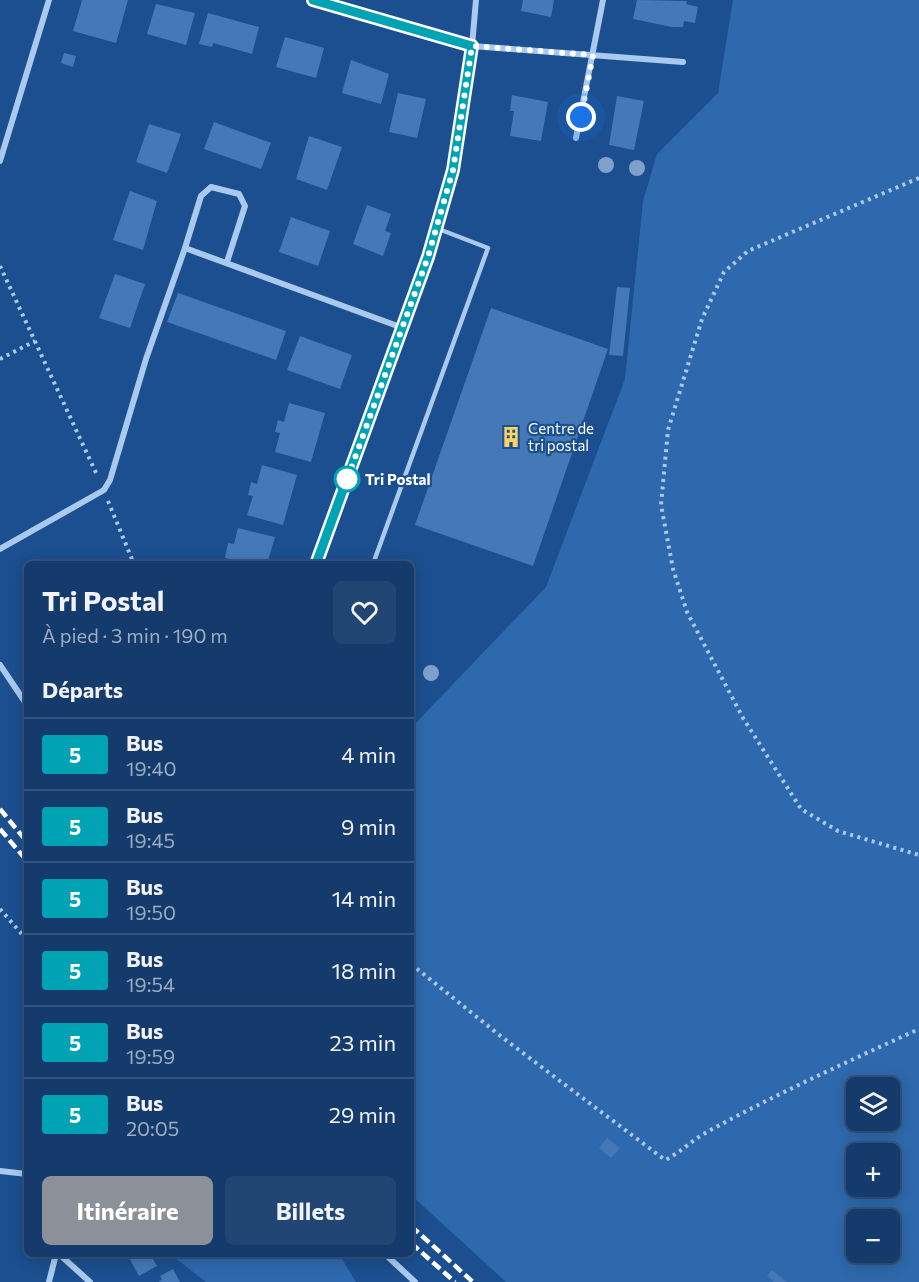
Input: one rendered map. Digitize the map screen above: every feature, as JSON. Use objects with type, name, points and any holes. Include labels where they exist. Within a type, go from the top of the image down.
[{"type":"street","points":[[0,161],[49,0]]},
{"type":"street","points":[[313,0],[472,46],[683,62]]},
{"type":"street","points":[[317,561],[403,327],[453,170],[472,46],[476,0]]},
{"type":"street","points":[[576,138],[603,0]]},
{"type":"street","points":[[0,549],[104,490],[110,480],[146,359],[201,196],[211,187],[238,194],[245,206],[226,262]]},
{"type":"street","points":[[185,248],[403,327]]},
{"type":"street","points":[[0,665],[24,701]]},
{"type":"street","points":[[0,1171],[24,1174]]},
{"type":"street","points":[[49,1282],[57,1257]]},
{"type":"street","points":[[61,1257],[90,1282]]},
{"type":"street","points":[[388,1257],[415,1282]]},
{"type":"lane","points":[[374,561],[488,248],[436,228]]},
{"type":"path","points":[[919,178],[748,251],[724,272],[702,319],[668,430],[661,505],[673,569],[687,612],[743,718],[801,809],[838,831],[919,855]]},
{"type":"path","points":[[0,266],[104,490],[133,561]]},
{"type":"path","points":[[0,359],[35,341]]},
{"type":"path","points":[[0,909],[24,937]]},
{"type":"path","points":[[414,965],[503,1038],[664,1160],[679,1153],[704,1134],[799,1084],[919,1029]]},
{"type":"shaded area","points":[[733,0],[919,0],[919,1282],[506,1282],[414,1198],[414,725],[546,587],[625,379],[643,201],[657,154],[718,93]]},
{"type":"shaded area","points":[[174,1257],[341,1257],[356,1282],[206,1282]]},
{"type":"building","points":[[82,0],[128,0],[116,43],[73,31]]},
{"type":"building","points":[[523,0],[554,0],[551,17],[521,11]]},
{"type":"building","points":[[637,0],[687,1],[686,4],[698,7],[695,23],[684,21],[683,27],[672,27],[633,19]]},
{"type":"building","points":[[156,4],[195,13],[186,45],[147,34]]},
{"type":"building","points":[[208,13],[259,27],[252,54],[213,43],[212,47],[199,44]]},
{"type":"building","points":[[285,37],[324,48],[316,78],[276,67]]},
{"type":"building","points":[[64,53],[76,56],[73,67],[61,63]]},
{"type":"building","points":[[351,60],[389,74],[381,104],[342,93]]},
{"type":"building","points":[[398,93],[426,99],[417,138],[389,132]]},
{"type":"building","points":[[512,95],[548,102],[541,141],[510,136],[514,111],[510,111]]},
{"type":"building","points":[[617,96],[644,101],[634,150],[609,145]]},
{"type":"building","points":[[214,122],[271,143],[261,169],[204,149]]},
{"type":"building","points":[[149,124],[181,134],[167,173],[136,162]]},
{"type":"building","points":[[309,136],[342,147],[327,190],[296,179]]},
{"type":"building","points":[[130,191],[157,201],[143,250],[113,240]]},
{"type":"building","points":[[367,205],[391,214],[385,231],[391,233],[383,256],[353,244]]},
{"type":"building","points":[[291,217],[330,231],[318,266],[279,252]]},
{"type":"building","points":[[115,274],[145,284],[130,328],[99,318]]},
{"type":"building","points":[[617,287],[630,288],[623,356],[609,355]]},
{"type":"building","points":[[178,293],[286,331],[276,360],[167,322]]},
{"type":"building","name":"Centre de tri postal","points":[[491,308],[608,349],[533,566],[415,525]]},
{"type":"building","points":[[300,336],[352,355],[340,389],[287,370]]},
{"type":"building","points":[[289,403],[325,413],[311,462],[275,452],[280,433],[275,432],[278,420],[284,422]]},
{"type":"building","points":[[262,465],[297,475],[283,525],[247,515],[253,496],[248,495],[251,482],[257,484]]},
{"type":"building","points":[[238,528],[275,537],[268,561],[229,561],[230,559],[225,558],[228,543],[234,544]]},
{"type":"building","points":[[607,1138],[620,1148],[611,1158],[599,1148]]},
{"type":"building","points":[[129,1257],[152,1257],[157,1266],[139,1276]]},
{"type":"building","points":[[173,1269],[180,1282],[158,1282],[162,1280],[160,1276]]},
{"type":"building","points":[[772,1270],[787,1282],[774,1282],[767,1276]]},
{"type":"railway","points":[[0,809],[24,838]]},
{"type":"railway","points":[[0,829],[24,857]]},
{"type":"railway","points":[[414,1229],[473,1282]]},
{"type":"railway","points":[[414,1246],[455,1282]]},
{"type":"bus line","name":"5","points":[[313,0],[472,46],[453,170],[428,257],[317,561]]},
{"type":"place","name":"Centre de tri postal","points":[[511,437]]},
{"type":"place","name":"Tri Postal","points":[[347,479]]},
{"type":"route","points":[[347,479],[344,488],[428,257],[453,170],[472,46],[593,55],[581,117]]}]
